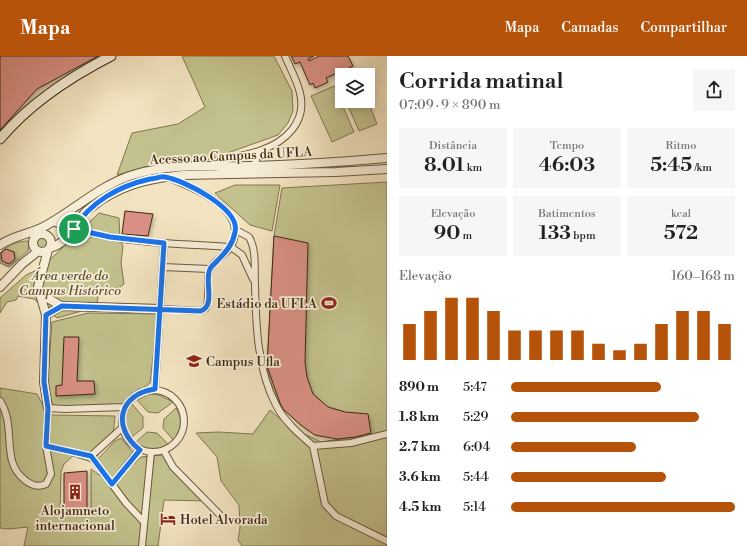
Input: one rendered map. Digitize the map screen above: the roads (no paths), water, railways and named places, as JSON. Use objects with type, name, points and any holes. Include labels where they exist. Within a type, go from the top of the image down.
[{"type":"main road","points":[[0,139],[8,129],[52,92],[70,79],[111,56]]},
{"type":"street","points":[[210,167],[235,156],[259,151],[283,140],[299,121],[301,108],[300,91],[285,56]]},
{"type":"street","points":[[254,166],[259,151]]},
{"type":"street","name":"Acesso ao Campus da UFLA","points":[[0,245],[9,239],[40,232],[52,222],[104,188],[136,174],[153,170],[387,158]]},
{"type":"street","name":"Acesso ao Campus da UFLA","points":[[49,249],[66,240],[82,215],[118,189],[133,183],[164,177],[387,170]]},
{"type":"street","points":[[39,293],[62,306],[201,311],[206,308],[209,269],[231,247],[236,230],[232,220],[214,200],[197,190],[164,177]]},
{"type":"street","points":[[52,222],[74,229],[110,237],[164,243],[231,247],[242,254],[254,285]]},
{"type":"street","points":[[236,230],[249,237],[251,242],[255,262],[254,285],[259,345],[264,375],[276,405],[283,416],[313,446],[325,504],[336,516],[387,541]]},
{"type":"street","points":[[0,401],[7,415],[12,463],[29,484],[36,486],[46,484],[51,474],[46,446],[48,408],[44,382],[46,315],[39,293],[39,280],[49,249],[49,237],[40,232],[32,240],[34,249],[37,252]]},
{"type":"street","points":[[155,389],[164,243]]},
{"type":"street","points":[[0,287],[22,264],[37,252],[41,253],[49,249]]},
{"type":"street","points":[[163,267],[209,269]]},
{"type":"street","points":[[46,315],[62,306]]},
{"type":"street","points":[[155,389],[167,392],[177,400],[184,410],[185,423],[182,435],[175,444],[164,451],[151,452],[140,450],[130,442],[123,431],[122,419],[125,407],[132,397],[143,391],[155,389]]},
{"type":"street","points":[[48,408],[79,409],[125,407]]},
{"type":"street","points":[[91,456],[123,427]]},
{"type":"street","points":[[313,446],[351,443],[387,434]]},
{"type":"street","points":[[46,446],[91,456],[126,503],[143,521]]},
{"type":"street","points":[[112,484],[140,450]]},
{"type":"street","points":[[164,451],[173,467],[224,519]]},
{"type":"street","points":[[142,546],[143,521],[151,452]]},
{"type":"place","name":"Estádio da UFLA","points":[[329,303]]},
{"type":"place","name":"Campus Ufla","points":[[194,361]]},
{"type":"place","name":"Alojamneto internacional","points":[[75,492]]},
{"type":"place","name":"Hotel Alvorada","points":[[168,519]]},
{"type":"park label","name":"Área verde do Campus Histórico","points":[[70,282]]}]
